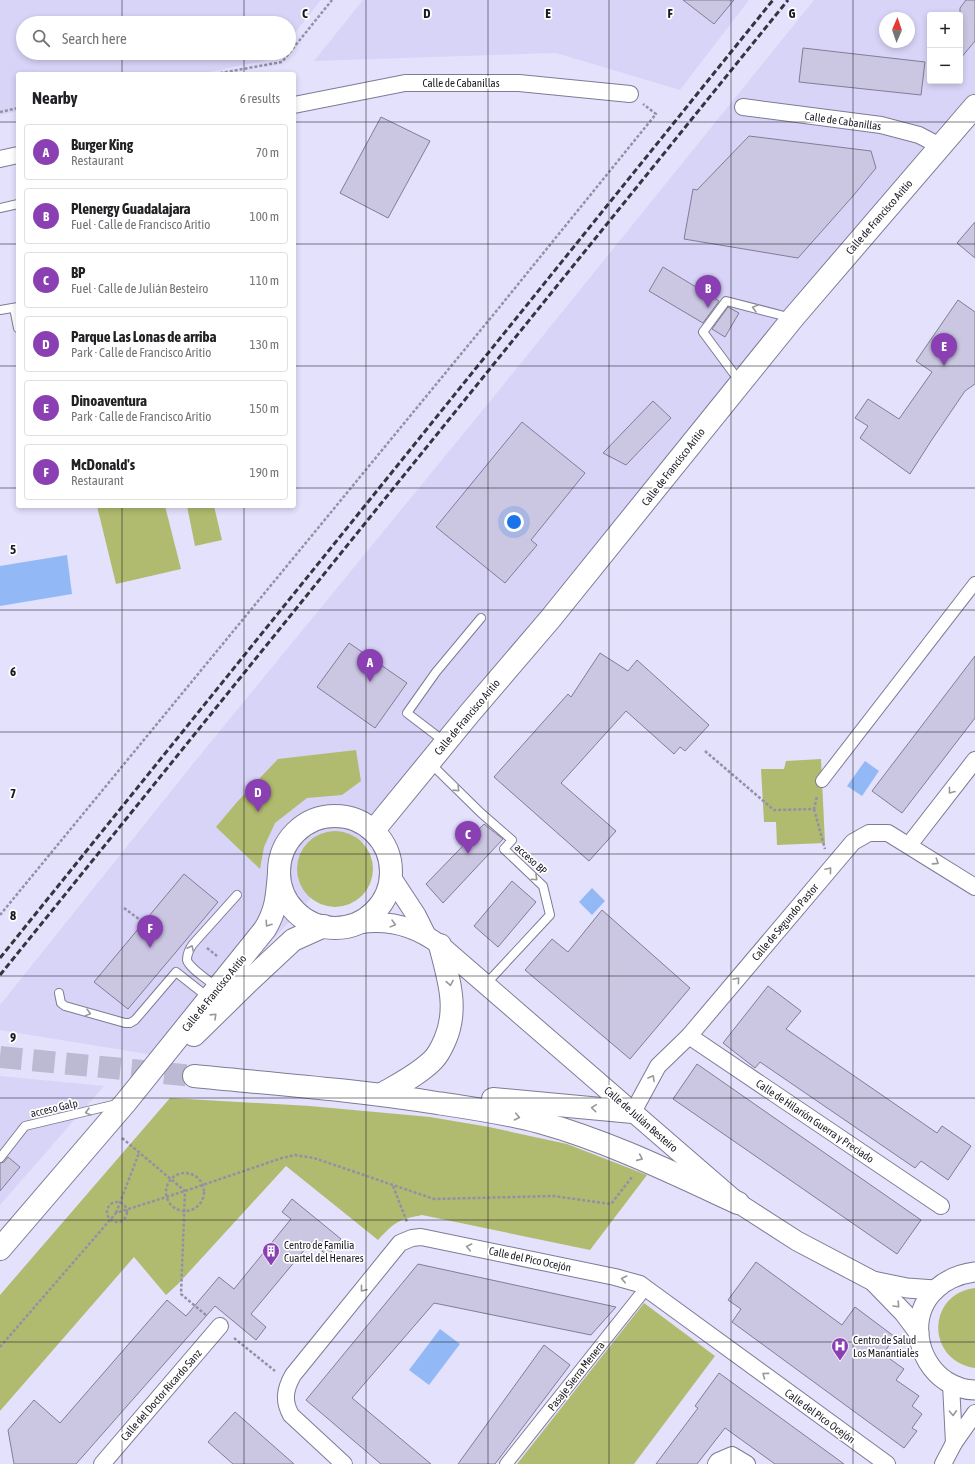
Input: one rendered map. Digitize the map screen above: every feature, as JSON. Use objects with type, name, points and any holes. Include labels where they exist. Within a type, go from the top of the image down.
[{"type":"main road","name":"Calle de Francisco Aritio","points":[[374,830],[429,762],[551,618],[793,318],[975,106]]},
{"type":"main road","points":[[333,815],[355,818],[374,830],[386,846],[392,865],[389,889],[385,901],[373,914],[358,924],[340,927],[324,926],[306,920],[292,908],[282,892],[279,873],[282,852],[294,833],[312,820],[333,815]]},
{"type":"main road","name":"Calle de Francisco Aritio","points":[[0,1249],[126,1102],[265,929],[272,918],[277,900],[279,873]]},
{"type":"main road","name":"Calle de Francisco Aritio","points":[[126,1102],[275,956],[293,940],[324,926]]},
{"type":"main road","points":[[382,1094],[408,1079],[433,1060],[442,1047],[448,1033],[452,1018],[453,1003],[449,980],[433,940]]},
{"type":"main road","points":[[194,1076],[382,1094],[480,1109],[525,1119],[585,1137],[645,1161],[738,1203]]},
{"type":"main road","points":[[382,1094],[427,1092],[633,1112]]},
{"type":"street","name":"Calle de Cabanillas","points":[[296,105],[405,83],[519,84],[630,94]]},
{"type":"street","name":"Calle de Cabanillas","points":[[743,107],[881,125],[919,135],[940,146]]},
{"type":"street","points":[[0,159],[16,156]]},
{"type":"street","points":[[822,780],[975,583]]},
{"type":"street","points":[[909,845],[975,760]]},
{"type":"street","name":"Calle de Segundo Pastor","points":[[633,1112],[658,1066],[690,1036],[853,842],[869,833],[888,833],[975,887]]},
{"type":"street","name":"Calle de Julián Besteiro","points":[[391,877],[433,940],[738,1203],[797,1241],[873,1281],[907,1288],[935,1290]]},
{"type":"street","name":"Calle de Julián Besteiro","points":[[358,924],[388,922],[433,940]]},
{"type":"street","name":"Calle de Hilarión Guerra y Preciado","points":[[690,1036],[941,1206]]},
{"type":"street","points":[[344,1464],[291,1415],[286,1405],[286,1389],[289,1382],[400,1243],[412,1238]]},
{"type":"street","name":"Calle del Pico Ocejón","points":[[412,1238],[428,1238],[635,1281],[887,1464]]},
{"type":"street","points":[[975,1272],[960,1275],[946,1281],[935,1290],[926,1303],[920,1317],[919,1333],[920,1345],[931,1368],[940,1377],[951,1384],[961,1388],[975,1390]]},
{"type":"street","name":"Calle de Julián Besteiro","points":[[873,1281],[904,1313],[919,1333]]},
{"type":"street","name":"Pasaje Sierra Menera","points":[[506,1464],[646,1288]]},
{"type":"street","name":"Calle del Doctor Ricardo Sanz","points":[[102,1464],[220,1326]]},
{"type":"street","points":[[951,1384],[954,1443]]},
{"type":"street","points":[[943,1464],[954,1443],[975,1413]]},
{"type":"street","points":[[716,1464],[718,1461],[732,1455],[747,1464]]},
{"type":"lane","points":[[0,208],[16,204]]},
{"type":"lane","points":[[740,382],[703,332],[726,301],[793,318]]},
{"type":"lane","points":[[0,310],[16,307]]},
{"type":"lane","points":[[445,743],[408,713],[436,672],[482,618]]},
{"type":"lane","name":"acceso BP","points":[[429,762],[512,840],[504,849],[543,886],[550,915],[485,985]]},
{"type":"lane","points":[[213,992],[190,965],[187,960],[188,952],[196,940],[237,894]]},
{"type":"lane","points":[[59,993],[65,1006],[125,1023],[135,1020],[176,972],[213,992]]},
{"type":"lane","name":"acceso Galp","points":[[0,1158],[26,1126],[126,1102]]},
{"type":"path","points":[[296,45],[332,0]]},
{"type":"path","points":[[226,72],[282,62],[284,60]]},
{"type":"path","points":[[0,915],[498,309],[656,114],[630,94]]},
{"type":"path","points":[[0,112],[16,108]]},
{"type":"path","points":[[705,751],[774,810],[814,808]]},
{"type":"path","points":[[822,780],[814,808],[825,848],[839,858]]},
{"type":"path","points":[[124,908],[143,922]]},
{"type":"path","points":[[196,940],[232,970]]},
{"type":"path","points":[[106,1125],[185,1192]]},
{"type":"path","points":[[0,1347],[116,1213],[139,1153]]},
{"type":"path","points":[[116,1213],[185,1192],[282,1158],[295,1155],[314,1158],[434,1199],[553,1196],[611,1204],[645,1161]]},
{"type":"path","points":[[181,1174],[187,1174],[198,1178],[203,1185],[204,1195],[199,1206],[188,1211],[184,1211],[176,1209],[171,1205],[167,1197],[167,1186],[171,1180],[181,1174]]},
{"type":"path","points":[[393,1185],[412,1238]]},
{"type":"path","points":[[185,1192],[181,1294],[289,1382]]},
{"type":"path","points":[[114,1202],[120,1202],[124,1204],[127,1210],[126,1217],[122,1222],[115,1223],[110,1220],[106,1213],[108,1206],[114,1202]]},
{"type":"shaded area","points":[[0,0],[321,0],[296,31],[296,16],[16,16],[16,60],[269,60],[209,72],[16,72],[16,111],[0,115]]},
{"type":"shaded area","points":[[363,0],[749,0],[680,90],[556,53],[314,61]]},
{"type":"shaded area","points":[[814,0],[975,0],[975,104],[374,830],[165,1057],[0,1030],[0,1005],[192,765],[500,389]]},
{"type":"shaded area","points":[[0,1076],[104,1086],[0,1205]]},
{"type":"green space","points":[[97,508],[166,508],[181,569],[116,584]]},
{"type":"green space","points":[[187,508],[214,508],[222,540],[195,546]]},
{"type":"green space","points":[[356,750],[361,781],[342,795],[307,798],[275,823],[264,847],[260,869],[216,827],[237,802],[278,759]]},
{"type":"green space","points":[[821,759],[825,843],[777,845],[776,822],[764,822],[761,769],[784,769],[786,761]]},
{"type":"green space","points":[[335,831],[349,834],[362,842],[370,855],[373,869],[370,883],[362,896],[349,904],[335,907],[321,904],[308,896],[300,883],[297,869],[300,855],[308,842],[321,834]]},
{"type":"green space","points":[[170,1098],[310,1106],[430,1117],[489,1127],[567,1144],[647,1175],[590,1250],[422,1215],[407,1218],[393,1225],[378,1240],[286,1166],[178,1284],[166,1295],[134,1257],[0,1411],[0,1295]]},
{"type":"green space","points":[[975,1288],[975,1368],[959,1363],[947,1353],[941,1341],[938,1328],[941,1314],[947,1302],[959,1293]]},
{"type":"green space","points":[[644,1303],[715,1356],[634,1464],[517,1464]]},
{"type":"water","points":[[67,555],[72,594],[0,606],[0,566]]},
{"type":"water","points":[[865,761],[879,771],[862,796],[847,786]]},
{"type":"water","points":[[592,888],[605,901],[592,915],[579,902]]},
{"type":"water","points":[[440,1329],[460,1344],[429,1385],[409,1370]]},
{"type":"building","points":[[683,0],[734,0],[714,24]]},
{"type":"building","points":[[966,0],[975,0],[975,41],[963,55],[963,12],[960,12],[960,8]]},
{"type":"building","points":[[803,48],[925,62],[921,95],[799,82]]},
{"type":"building","points":[[381,117],[430,141],[388,218],[340,193]]},
{"type":"building","points":[[749,136],[871,151],[876,168],[798,258],[684,239],[693,189],[697,190]]},
{"type":"building","points":[[975,222],[975,258],[957,243]]},
{"type":"building","points":[[663,267],[719,301],[703,323],[649,291]]},
{"type":"building","points":[[958,300],[975,312],[975,384],[965,391],[910,474],[860,438],[868,426],[855,418],[868,399],[899,419],[932,372],[916,361]]},
{"type":"building","points":[[728,307],[739,313],[725,337],[712,329]]},
{"type":"building","points":[[653,401],[671,418],[626,465],[603,453]]},
{"type":"building","points":[[522,422],[585,473],[531,540],[537,545],[505,583],[436,527]]},
{"type":"building","points":[[349,643],[407,683],[375,728],[317,687]]},
{"type":"building","points":[[600,653],[628,671],[637,660],[709,725],[685,751],[680,747],[674,754],[626,711],[561,783],[616,831],[589,861],[494,777],[568,694],[571,697]]},
{"type":"building","points":[[975,656],[975,718],[902,813],[872,791]]},
{"type":"building","points":[[484,824],[503,839],[443,903],[426,884]]},
{"type":"building","points":[[184,874],[218,902],[128,1009],[94,982]]},
{"type":"building","points":[[512,881],[536,902],[498,947],[474,926]]},
{"type":"building","points":[[602,910],[690,988],[630,1059],[525,970],[552,939],[568,952]]},
{"type":"building","points":[[768,986],[801,1011],[786,1029],[937,1133],[942,1126],[971,1146],[948,1180],[921,1161],[915,1168],[760,1062],[755,1068],[723,1043]]},
{"type":"building","points":[[697,1064],[921,1220],[897,1254],[673,1099]]},
{"type":"building","points":[[8,1157],[20,1167],[0,1191],[0,1163],[4,1162]]},
{"type":"building","points":[[292,1199],[341,1239],[328,1256],[311,1242],[251,1314],[266,1327],[256,1340],[215,1306],[76,1464],[14,1464],[8,1430],[34,1400],[60,1423],[167,1300],[186,1316],[219,1277],[234,1289],[291,1219],[282,1212]]},
{"type":"building","name":"Centro de Salud Los Manantiales","points":[[756,1262],[842,1325],[855,1307],[895,1337],[883,1354],[904,1369],[896,1380],[919,1396],[912,1406],[922,1414],[912,1428],[917,1431],[904,1448],[732,1322],[741,1309],[728,1300]]},
{"type":"building","points":[[418,1264],[616,1307],[591,1335],[434,1303],[352,1398],[431,1464],[381,1464],[306,1400]]},
{"type":"building","points":[[544,1345],[570,1365],[495,1464],[458,1464]]},
{"type":"building","points":[[719,1373],[844,1464],[775,1464],[725,1428],[697,1464],[656,1464],[698,1408],[695,1406]]},
{"type":"building","points":[[235,1412],[294,1464],[233,1464],[208,1442]]},
{"type":"tunnel","points":[[0,1057],[194,1076]]},
{"type":"railway","points":[[0,958],[773,0]]},
{"type":"railway","points":[[0,975],[788,0]]},
{"type":"place","name":"Plenergy Guadalajara","points":[[708,308]]},
{"type":"place","name":"Dinoaventura","points":[[944,366]]},
{"type":"place","name":"Burger King","points":[[370,682]]},
{"type":"place","name":"Parque Las Lonas de arriba","points":[[258,812]]},
{"type":"place","name":"BP","points":[[468,854]]},
{"type":"place","name":"McDonald's","points":[[150,948]]},
{"type":"place","name":"Centro de Familia Cuartel del Henares","points":[[271,1266]]},
{"type":"place","name":"Centro de Salud Los Manantiales","points":[[840,1361]]}]
